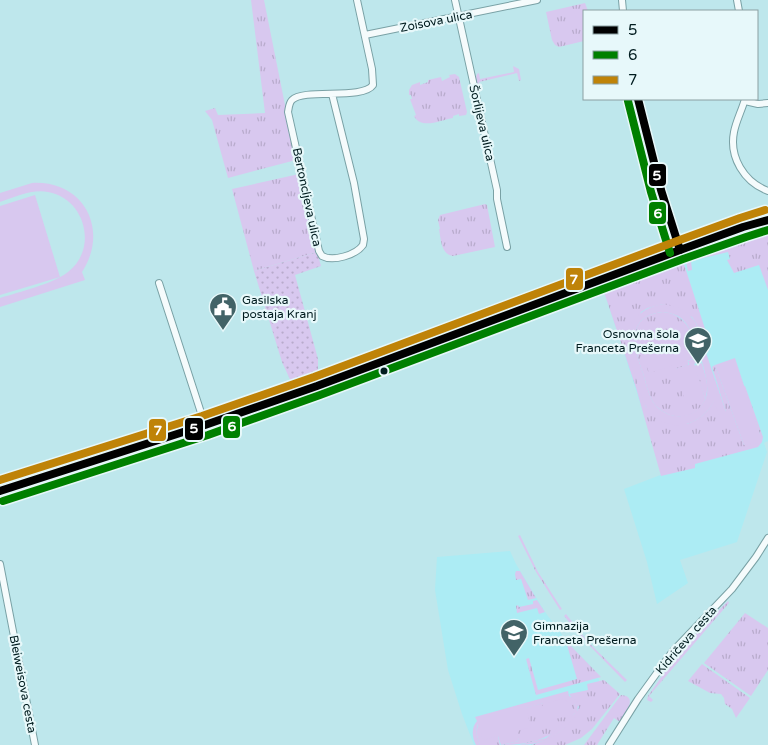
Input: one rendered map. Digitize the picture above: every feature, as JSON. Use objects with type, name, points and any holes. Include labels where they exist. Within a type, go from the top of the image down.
[{"type":"main road","points":[[0,491],[204,425],[372,366],[680,250],[768,220]]},
{"type":"street","name":"Bertoncljeva ulica","points":[[332,94],[354,183],[364,239],[363,245],[356,252],[331,259],[322,256],[319,251],[288,112],[289,106],[294,99],[332,94],[366,90],[373,85],[374,80],[357,0]]},
{"type":"street","name":"Šorlijeva ulica","points":[[454,0],[497,190],[497,200],[507,247]]},
{"type":"street","name":"Zoisova ulica","points":[[365,35],[537,0]]},
{"type":"street","points":[[638,100],[660,190],[680,250]]},
{"type":"street","points":[[768,103],[758,104],[745,100],[734,133],[734,152],[744,174],[752,182],[768,190]]},
{"type":"street","points":[[159,283],[204,425]]},
{"type":"street","name":"Kidričeva cesta","points":[[609,745],[638,699],[672,652],[732,589],[768,538]]},
{"type":"street","name":"Bleiweisova cesta","points":[[0,564],[35,745]]},
{"type":"shaded area","name":"Osnovna šola Franceta Prešerna","points":[[768,228],[768,441],[764,443],[767,452],[737,542],[680,560],[688,583],[657,604],[647,562],[624,489],[663,474],[603,288],[749,232]]},
{"type":"shaded area","name":"Gimnazija Franceta Prešerna","points":[[510,551],[545,612],[569,644],[597,673],[603,695],[539,745],[474,745],[448,670],[435,590],[437,557]]},
{"type":"green space","points":[[251,0],[264,0],[296,160],[228,178],[212,120],[205,111],[215,108],[218,115],[265,113]]},
{"type":"green space","points":[[585,3],[588,10],[583,10],[583,41],[559,47],[555,45],[552,40],[546,12]]},
{"type":"green space","points":[[513,66],[519,69],[521,80],[519,81],[517,73],[479,82],[480,89],[478,88],[477,74],[479,73],[480,79],[514,72]]},
{"type":"green space","points":[[455,74],[459,77],[467,112],[466,115],[459,116],[459,114],[453,116],[453,118],[432,123],[417,120],[414,116],[416,115],[410,99],[412,99],[411,95],[409,95],[412,85],[420,82],[420,85],[428,82],[428,80],[441,77],[442,81],[450,77],[449,75]]},
{"type":"green space","points":[[299,174],[317,252],[254,271],[232,189]]},
{"type":"green space","points":[[32,183],[50,184],[65,190],[78,199],[87,210],[92,224],[93,240],[90,256],[82,272],[85,280],[0,307],[0,298],[45,284],[68,272],[77,262],[83,251],[84,226],[79,214],[71,204],[61,197],[42,191],[24,194],[0,202],[0,193]]},
{"type":"green space","points":[[35,195],[60,277],[0,295],[0,206]]},
{"type":"green space","points":[[487,205],[495,247],[453,256],[449,255],[442,246],[440,238],[438,220],[440,215]]},
{"type":"green space","points":[[768,228],[768,290],[759,265],[734,273],[727,260],[730,259],[728,252],[691,261],[692,270],[688,271],[686,261],[688,254],[749,232]]},
{"type":"green space","points":[[317,252],[321,266],[295,275],[318,359],[318,372],[309,380],[293,386],[282,362],[254,271]]},
{"type":"green space","points":[[676,258],[677,260],[682,258],[708,338],[703,340],[692,317],[663,304],[641,312],[627,346],[646,407],[687,424],[703,415],[714,400],[726,412],[712,367],[715,365],[744,445],[760,434],[743,386],[745,386],[763,437],[758,447],[695,464],[695,468],[661,476],[636,388],[602,286]]},
{"type":"green space","points":[[663,304],[678,308],[690,315],[696,323],[726,412],[719,415],[714,401],[702,416],[686,424],[677,425],[659,420],[645,405],[629,357],[627,337],[636,317],[648,308]],"holes":[[[663,312],[680,317],[688,326],[704,367],[707,394],[698,410],[683,416],[674,416],[666,413],[653,402],[648,392],[635,343],[635,334],[643,320],[651,315]]]},
{"type":"green space","points":[[663,312],[680,318],[685,323],[693,337],[701,362],[689,365],[688,361],[696,358],[687,331],[688,365],[676,369],[705,398],[694,366],[702,363],[706,380],[705,400],[700,408],[685,416],[668,414],[653,402],[648,392],[637,353],[635,334],[638,326],[651,315]]},
{"type":"green space","points":[[687,331],[696,358],[649,373],[640,346]]},
{"type":"green space","points":[[415,341],[415,345],[361,365],[348,366]]},
{"type":"green space","points":[[735,358],[760,434],[757,443],[744,445],[715,365]]},
{"type":"green space","points":[[694,363],[705,398],[686,404],[675,369]]},
{"type":"green space","points":[[520,535],[538,572],[562,609],[560,610],[536,572],[518,536]]},
{"type":"green space","points":[[516,571],[520,571],[536,598],[528,600],[521,579],[516,580]]},
{"type":"green space","points":[[537,600],[545,612],[539,614],[537,608],[517,613],[516,606],[533,604],[533,601]]},
{"type":"green space","points":[[728,601],[729,603],[649,696],[653,700],[651,702],[647,700],[648,696],[680,650]]},
{"type":"green space","points":[[745,613],[768,628],[768,670],[751,696],[704,663]]},
{"type":"green space","points":[[566,614],[588,642],[627,680],[625,682],[587,643],[564,616]]},
{"type":"green space","points":[[569,644],[601,677],[536,695],[526,659],[529,658],[538,690],[577,679],[567,645]]},
{"type":"green space","points":[[702,664],[750,698],[736,718],[732,709],[725,704],[721,694],[710,693],[688,681]]},
{"type":"green space","points":[[604,680],[620,694],[592,729],[581,738],[565,745],[531,745],[560,732],[571,721],[579,707],[569,694],[588,690],[587,684]]},
{"type":"green space","points":[[568,691],[569,696],[574,698],[578,704],[577,715],[565,728],[552,737],[537,743],[519,745],[546,738],[572,716],[575,713],[575,705],[567,698],[545,703],[564,699],[568,702],[570,711],[567,716],[548,721],[544,719],[541,708],[544,703],[526,708],[531,727],[517,731],[519,741],[501,745],[498,736],[483,740],[478,724],[476,732],[480,745],[476,745],[473,733],[477,721],[475,717]]},
{"type":"green space","points":[[621,695],[626,696],[630,702],[620,722],[614,718],[597,745],[584,745]]},
{"type":"green space","points":[[565,697],[574,703],[575,713],[560,729],[543,738],[523,744],[502,745],[519,741],[516,731],[525,708]]},
{"type":"green space","points":[[479,723],[498,736],[500,745],[480,745],[476,732]]},
{"type":"transit line","name":"5","points":[[638,100],[661,190],[680,250]]},
{"type":"transit line","name":"6","points":[[628,101],[651,192],[670,253]]},
{"type":"transit line","name":"7","points":[[0,480],[202,416],[314,377],[765,210]]},
{"type":"transit line","name":"5","points":[[0,491],[205,425],[317,386],[680,250],[768,220]]},
{"type":"transit line","name":"6","points":[[3,501],[208,435],[683,259],[768,230]]},
{"type":"place","name":"Gasilska postaja Kranj","points":[[223,331]]},
{"type":"place","name":"Osnovna šola Franceta Prešerna","points":[[698,365]]},
{"type":"place","name":"Gimnazija Franceta Prešerna","points":[[514,657]]}]
